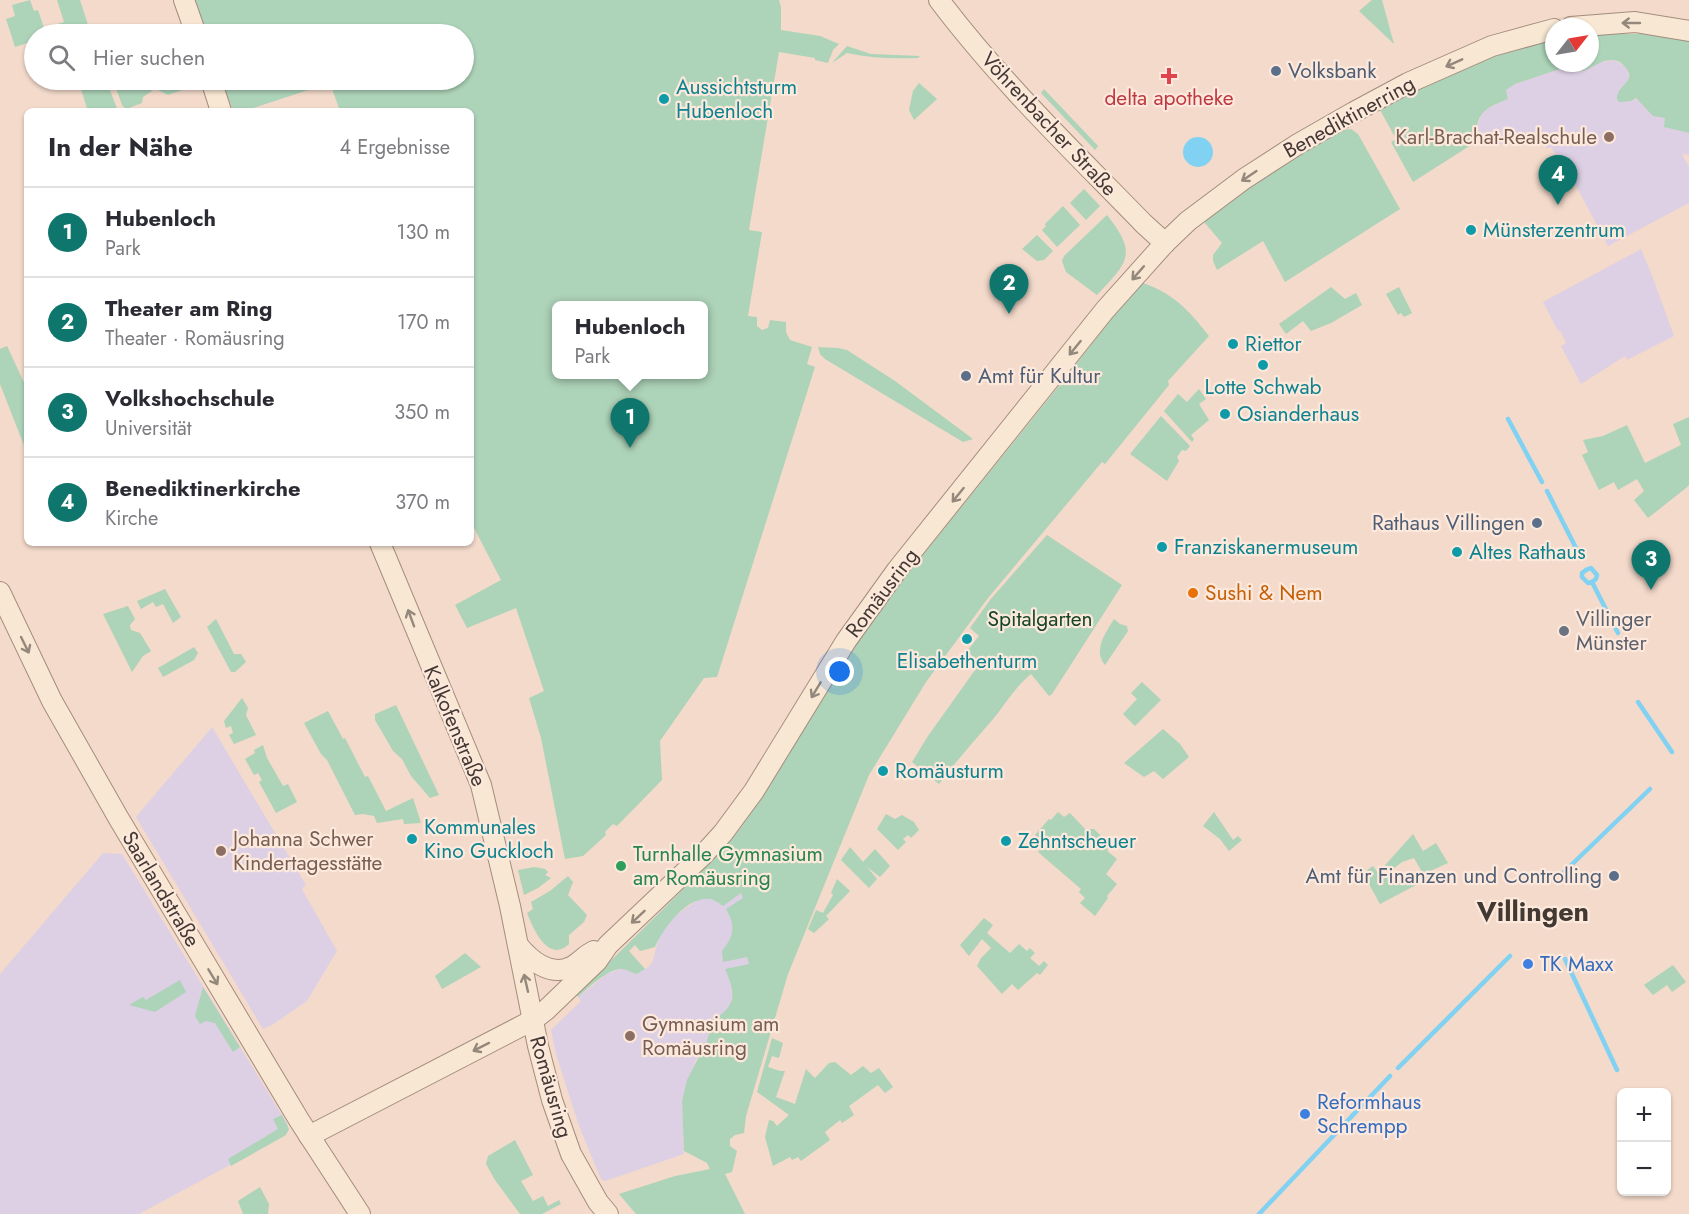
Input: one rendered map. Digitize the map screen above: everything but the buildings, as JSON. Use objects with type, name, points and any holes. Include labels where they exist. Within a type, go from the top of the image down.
[{"type":"main road","points":[[184,0],[192,24]]},
{"type":"main road","name":"Vöhrenbacher Straße","points":[[939,0],[980,51],[1018,92],[1138,218],[1165,243]]},
{"type":"main road","points":[[1599,25],[1635,22],[1689,31]]},
{"type":"main road","name":"Benediktinerring","points":[[1165,243],[1188,221],[1244,179],[1298,144],[1354,112],[1408,83],[1492,46],[1545,31]]},
{"type":"main road","points":[[214,90],[220,108]]},
{"type":"main road","name":"Romäusring","points":[[608,1214],[598,1202],[571,1154],[552,1100],[533,1020],[597,961],[608,945],[696,862],[723,833],[754,791],[846,640],[897,570],[1105,310],[1165,243]]},
{"type":"main road","name":"Kalkofenstraße","points":[[381,546],[481,785],[533,1020]]},
{"type":"main road","name":"Saarlandstraße","points":[[0,592],[52,701],[113,808],[309,1136],[360,1214]]},
{"type":"main road","name":"Romäusring","points":[[518,945],[528,957],[540,965],[555,970],[571,967],[588,953],[608,945]]},
{"type":"main road","points":[[309,1136],[533,1020]]},
{"type":"main road","points":[[337,1177],[330,1156],[330,1142],[333,1135],[362,1109]]},
{"type":"shaded area","points":[[1614,60],[1624,66],[1629,78],[1626,85],[1620,89],[1666,118],[1665,127],[1689,133],[1689,155],[1682,154],[1689,167],[1689,203],[1608,246],[1574,182],[1571,183],[1551,147],[1547,149],[1544,141],[1530,135],[1503,144],[1492,145],[1482,138],[1477,127],[1481,115],[1488,108],[1508,99],[1505,90],[1515,84],[1551,72],[1599,72],[1599,62]]},
{"type":"shaded area","points":[[1641,249],[1674,336],[1627,360],[1625,356],[1581,384],[1561,346],[1566,343],[1560,330],[1558,331],[1543,302]]},
{"type":"shaded area","name":"Johanna Schwer Kindertagesstätte","points":[[212,727],[306,885],[302,889],[337,951],[307,1001],[263,1029],[136,817]]},
{"type":"shaded area","points":[[103,853],[122,854],[288,1125],[284,1136],[139,1214],[0,1214],[0,974]]},
{"type":"shaded area","name":"Gymnasium am Romäusring","points":[[740,893],[744,898],[732,920],[734,928],[731,940],[747,957],[749,964],[733,987],[731,1003],[725,1013],[712,1021],[707,1041],[695,1062],[682,1102],[684,1154],[605,1181],[601,1179],[579,1126],[556,1054],[551,1030],[581,1001],[578,997],[607,974],[622,968],[637,974],[648,967],[652,963],[660,934],[672,918],[696,901],[705,898],[714,900]]},
{"type":"green space","points":[[30,0],[34,11],[38,10],[43,24],[24,24],[24,44],[15,47],[6,19],[15,16],[12,5]]},
{"type":"green space","points":[[57,0],[80,0],[88,24],[57,24],[64,22]]},
{"type":"green space","points":[[195,0],[779,0],[781,30],[820,36],[839,44],[833,50],[828,63],[815,60],[815,58],[779,52],[749,230],[762,232],[748,316],[757,317],[757,326],[762,330],[768,328],[770,320],[786,322],[786,332],[790,340],[812,347],[807,364],[815,367],[717,677],[704,678],[660,741],[662,780],[617,826],[613,824],[605,832],[606,835],[583,856],[565,859],[541,738],[529,698],[544,691],[516,608],[467,628],[455,605],[501,580],[474,528],[474,108],[339,108],[332,90],[474,90],[474,24],[203,24]]},
{"type":"green space","points":[[1372,0],[1382,0],[1394,44],[1359,11]]},
{"type":"green space","points":[[1599,34],[1645,34],[1689,41],[1689,133],[1664,127],[1665,118],[1653,116],[1636,98],[1619,102],[1617,95],[1629,78],[1628,71],[1620,62],[1607,60],[1599,63]]},
{"type":"green space","points":[[1545,41],[1545,72],[1551,72],[1515,84],[1506,90],[1508,99],[1488,108],[1478,121],[1477,127],[1482,138],[1413,182],[1391,142],[1396,139],[1379,108],[1464,66]]},
{"type":"green space","points":[[847,46],[871,54],[920,56],[918,58],[891,58],[847,53],[832,63]]},
{"type":"green space","points":[[919,83],[937,99],[914,120],[909,110],[913,91]]},
{"type":"green space","points":[[1044,89],[1098,146],[1095,150],[1041,93]]},
{"type":"green space","points":[[81,90],[110,90],[117,108],[87,108]]},
{"type":"green space","points":[[117,90],[152,90],[143,97],[142,103],[129,108],[122,105]]},
{"type":"green space","points":[[158,90],[182,90],[168,95]]},
{"type":"green space","points":[[226,90],[308,90],[253,108],[232,108]]},
{"type":"green space","points":[[1351,129],[1358,134],[1400,209],[1285,282],[1263,241],[1217,270],[1213,255],[1222,243],[1204,222],[1297,153],[1317,141]]},
{"type":"green space","points":[[1084,189],[1100,206],[1086,220],[1070,203]]},
{"type":"green space","points":[[1063,206],[1080,225],[1057,247],[1042,230]]},
{"type":"green space","points":[[1107,215],[1123,239],[1126,249],[1125,257],[1116,274],[1097,295],[1066,272],[1062,261],[1064,256]]},
{"type":"green space","points":[[1037,235],[1053,251],[1044,260],[1037,261],[1022,249]]},
{"type":"green space","points":[[1140,282],[1161,291],[1179,303],[1209,336],[1168,381],[1169,385],[1105,464],[1102,462],[988,598],[926,682],[869,775],[788,974],[746,1116],[744,1133],[730,1139],[730,1146],[737,1151],[732,1172],[725,1174],[745,1214],[636,1214],[619,1194],[675,1176],[710,1169],[707,1163],[684,1151],[682,1102],[687,1080],[707,1041],[712,1021],[726,1010],[732,998],[731,985],[725,969],[749,964],[747,957],[723,962],[722,951],[732,931],[726,909],[743,898],[741,893],[723,906],[708,899],[689,905],[668,925],[655,947],[640,951],[635,945],[629,951],[645,969],[637,974],[623,969],[612,971],[578,997],[576,995],[724,849],[742,826],[859,636]]},
{"type":"green space","points":[[1331,287],[1345,299],[1356,293],[1362,305],[1331,323],[1311,331],[1303,321],[1286,334],[1279,324]]},
{"type":"green space","points":[[1399,287],[1412,313],[1404,317],[1401,313],[1398,315],[1386,294]]},
{"type":"green space","points":[[7,346],[24,383],[24,445],[0,384],[0,349]]},
{"type":"green space","points":[[818,347],[847,350],[895,381],[973,439],[963,442],[825,359]]},
{"type":"green space","points":[[1199,389],[1206,399],[1199,404],[1209,420],[1191,435],[1194,439],[1192,442],[1164,411],[1178,394],[1187,402]]},
{"type":"green space","points":[[1161,416],[1190,446],[1186,451],[1182,450],[1177,457],[1179,461],[1167,481],[1130,454]]},
{"type":"green space","points":[[1689,417],[1689,485],[1686,488],[1648,518],[1634,500],[1644,491],[1637,479],[1618,490],[1614,482],[1599,490],[1582,455],[1588,452],[1583,440],[1603,436],[1627,425],[1645,463],[1681,445],[1673,424]]},
{"type":"green space","name":"Spitalgarten","points":[[1047,535],[1122,585],[1052,694],[1049,696],[1031,674],[1016,689],[939,784],[912,762],[980,663],[967,651],[979,636],[970,628],[990,600]]},
{"type":"green space","points":[[165,589],[181,617],[173,623],[163,604],[156,607],[153,602],[141,609],[137,601]]},
{"type":"green space","points":[[128,606],[135,619],[130,625],[131,630],[140,633],[151,651],[143,656],[132,672],[103,614]]},
{"type":"green space","points":[[216,619],[234,654],[241,654],[246,662],[235,672],[231,672],[207,627]]},
{"type":"green space","points":[[1114,619],[1127,626],[1128,631],[1105,665],[1100,648]]},
{"type":"green space","points":[[194,647],[198,653],[194,660],[163,677],[158,668]]},
{"type":"green space","points":[[1142,682],[1161,700],[1135,726],[1123,714],[1137,699],[1131,693]]},
{"type":"green space","points":[[242,698],[248,708],[246,715],[256,735],[234,744],[229,735],[233,733],[231,726],[226,728],[224,721]]},
{"type":"green space","points":[[396,705],[439,795],[430,798],[411,776],[375,720],[375,714]]},
{"type":"green space","points":[[328,711],[365,777],[368,776],[386,811],[413,798],[421,823],[404,824],[403,819],[377,823],[374,816],[355,815],[327,760],[321,754],[304,723]]},
{"type":"green space","points":[[1163,729],[1180,744],[1189,757],[1163,779],[1154,771],[1144,777],[1124,763]]},
{"type":"green space","points":[[263,745],[267,758],[283,786],[288,784],[297,802],[276,813],[259,782],[262,780],[258,773],[254,775],[245,759]]},
{"type":"green space","points":[[1058,812],[1064,817],[1070,813],[1085,829],[1094,829],[1111,846],[1107,851],[1117,859],[1106,874],[1117,884],[1095,916],[1080,903],[1085,898],[1079,892],[1081,889],[1038,852],[1045,844],[1035,835]]},
{"type":"green space","points":[[1214,812],[1233,840],[1238,836],[1242,840],[1229,851],[1220,839],[1203,826]]},
{"type":"green space","points":[[886,814],[895,819],[902,815],[914,822],[919,830],[911,838],[908,835],[903,839],[906,842],[898,850],[877,829]]},
{"type":"green space","points":[[1413,834],[1423,851],[1436,843],[1448,863],[1428,872],[1431,877],[1380,904],[1363,873],[1373,866],[1378,873]],"holes":[[[1414,858],[1422,872],[1409,880],[1400,882],[1393,869],[1402,862]]]},
{"type":"green space","points":[[850,847],[863,862],[875,849],[890,866],[880,877],[867,867],[877,879],[869,888],[841,860]]},
{"type":"green space","points":[[534,867],[545,869],[548,872],[545,875],[551,878],[524,895],[518,870]]},
{"type":"green space","points":[[568,876],[573,882],[568,895],[587,915],[584,922],[569,935],[569,944],[554,950],[542,942],[527,913],[533,909],[531,902],[550,891]]},
{"type":"green space","points":[[837,879],[850,891],[826,916],[829,919],[814,933],[808,929],[816,910],[823,913],[833,895],[831,893]]},
{"type":"green space","points":[[984,918],[993,925],[987,933],[1010,953],[1019,944],[1027,951],[1030,948],[1035,953],[1030,958],[1039,966],[1044,961],[1048,965],[1040,975],[1037,973],[1018,990],[1012,984],[1002,994],[977,966],[991,948],[982,939],[969,956],[960,945]]},
{"type":"green space","points":[[465,953],[481,967],[442,989],[435,976]]},
{"type":"green space","points":[[1673,965],[1686,982],[1672,992],[1667,985],[1653,995],[1644,985]]},
{"type":"green space","points":[[180,980],[186,992],[155,1012],[129,1005],[143,997],[146,1000]]},
{"type":"green space","points":[[203,987],[240,1047],[233,1052],[215,1023],[206,1021],[200,1024],[195,1016]]},
{"type":"green space","points":[[772,1038],[783,1043],[779,1058],[772,1056],[768,1067],[785,1071],[776,1097],[795,1104],[806,1069],[815,1078],[829,1063],[835,1062],[851,1075],[863,1066],[871,1073],[879,1068],[893,1087],[885,1093],[878,1085],[849,1106],[854,1115],[842,1123],[840,1120],[825,1132],[830,1140],[801,1161],[798,1157],[792,1160],[790,1157],[773,1166],[765,1137],[769,1120],[777,1126],[789,1115],[757,1092]]},
{"type":"green space","points":[[282,1115],[289,1129],[286,1135],[231,1166],[228,1159],[278,1129],[273,1119]]},
{"type":"green space","points":[[515,1140],[533,1175],[521,1181],[533,1201],[543,1196],[548,1206],[559,1200],[561,1204],[542,1214],[520,1214],[495,1180],[486,1164],[488,1156]]},
{"type":"green space","points":[[260,1187],[269,1204],[268,1214],[243,1214],[238,1201]]},
{"type":"water","points":[[1198,137],[1204,138],[1212,146],[1212,158],[1204,166],[1198,167],[1192,166],[1184,158],[1183,152],[1184,146],[1192,138]]},
{"type":"waterway","points":[[1508,419],[1542,482]]},
{"type":"waterway","points":[[1547,491],[1576,548]]},
{"type":"waterway","points":[[1586,570],[1591,568],[1597,575],[1592,582]]},
{"type":"waterway","points":[[1586,570],[1582,573],[1582,577],[1588,583],[1592,582]]},
{"type":"waterway","points":[[1592,582],[1618,633]]},
{"type":"waterway","points":[[1638,702],[1672,752]]},
{"type":"waterway","points":[[1563,873],[1650,789]]},
{"type":"waterway","points":[[1398,1068],[1510,956]]},
{"type":"waterway","points":[[1565,959],[1617,1070]]},
{"type":"waterway","points":[[1259,1214],[1390,1076]]},
{"type":"place","name":"Volksbank","points":[[1276,71]]},
{"type":"place","name":"delta apotheke","points":[[1169,76]]},
{"type":"place","name":"Aussichtsturm Hubenloch","points":[[664,99]]},
{"type":"place","name":"Karl-Brachat-Realschule","points":[[1609,137]]},
{"type":"place","name":"Benediktinerkirche","points":[[1558,205]]},
{"type":"place","name":"Münsterzentrum","points":[[1471,230]]},
{"type":"place","name":"Theater am Ring","points":[[1009,314]]},
{"type":"place","name":"Riettor","points":[[1233,344]]},
{"type":"place","name":"Lotte Schwab","points":[[1263,365]]},
{"type":"place","name":"Amt für Kultur","points":[[966,376]]},
{"type":"place","name":"Osianderhaus","points":[[1225,414]]},
{"type":"place","name":"Hubenloch","points":[[630,448]]},
{"type":"place","name":"Rathaus Villingen","points":[[1537,523]]},
{"type":"place","name":"Franziskanermuseum","points":[[1162,547]]},
{"type":"place","name":"Altes Rathaus","points":[[1457,552]]},
{"type":"place","name":"Volkshochschule","points":[[1651,590]]},
{"type":"place","name":"Sushi & Nem","points":[[1193,593]]},
{"type":"place","name":"Villinger Münster","points":[[1564,631]]},
{"type":"place","name":"Elisabethenturm","points":[[967,639]]},
{"type":"place","name":"Romäusturm","points":[[883,771]]},
{"type":"place","name":"Kommunales Kino Guckloch","points":[[412,839]]},
{"type":"place","name":"Zehntscheuer","points":[[1006,841]]},
{"type":"place","name":"Johanna Schwer Kindertagesstätte","points":[[221,851]]},
{"type":"place","name":"Turnhalle Gymnasium am Romäusring","points":[[621,866]]},
{"type":"place","name":"Amt für Finanzen und Controlling","points":[[1614,876]]},
{"type":"place","name":"TK Maxx","points":[[1528,964]]},
{"type":"place","name":"Gymnasium am Romäusring","points":[[630,1036]]},
{"type":"place","name":"Reformhaus Schrempp","points":[[1305,1114]]},
{"type":"district","name":"Villingen","points":[[1533,911]]}]
